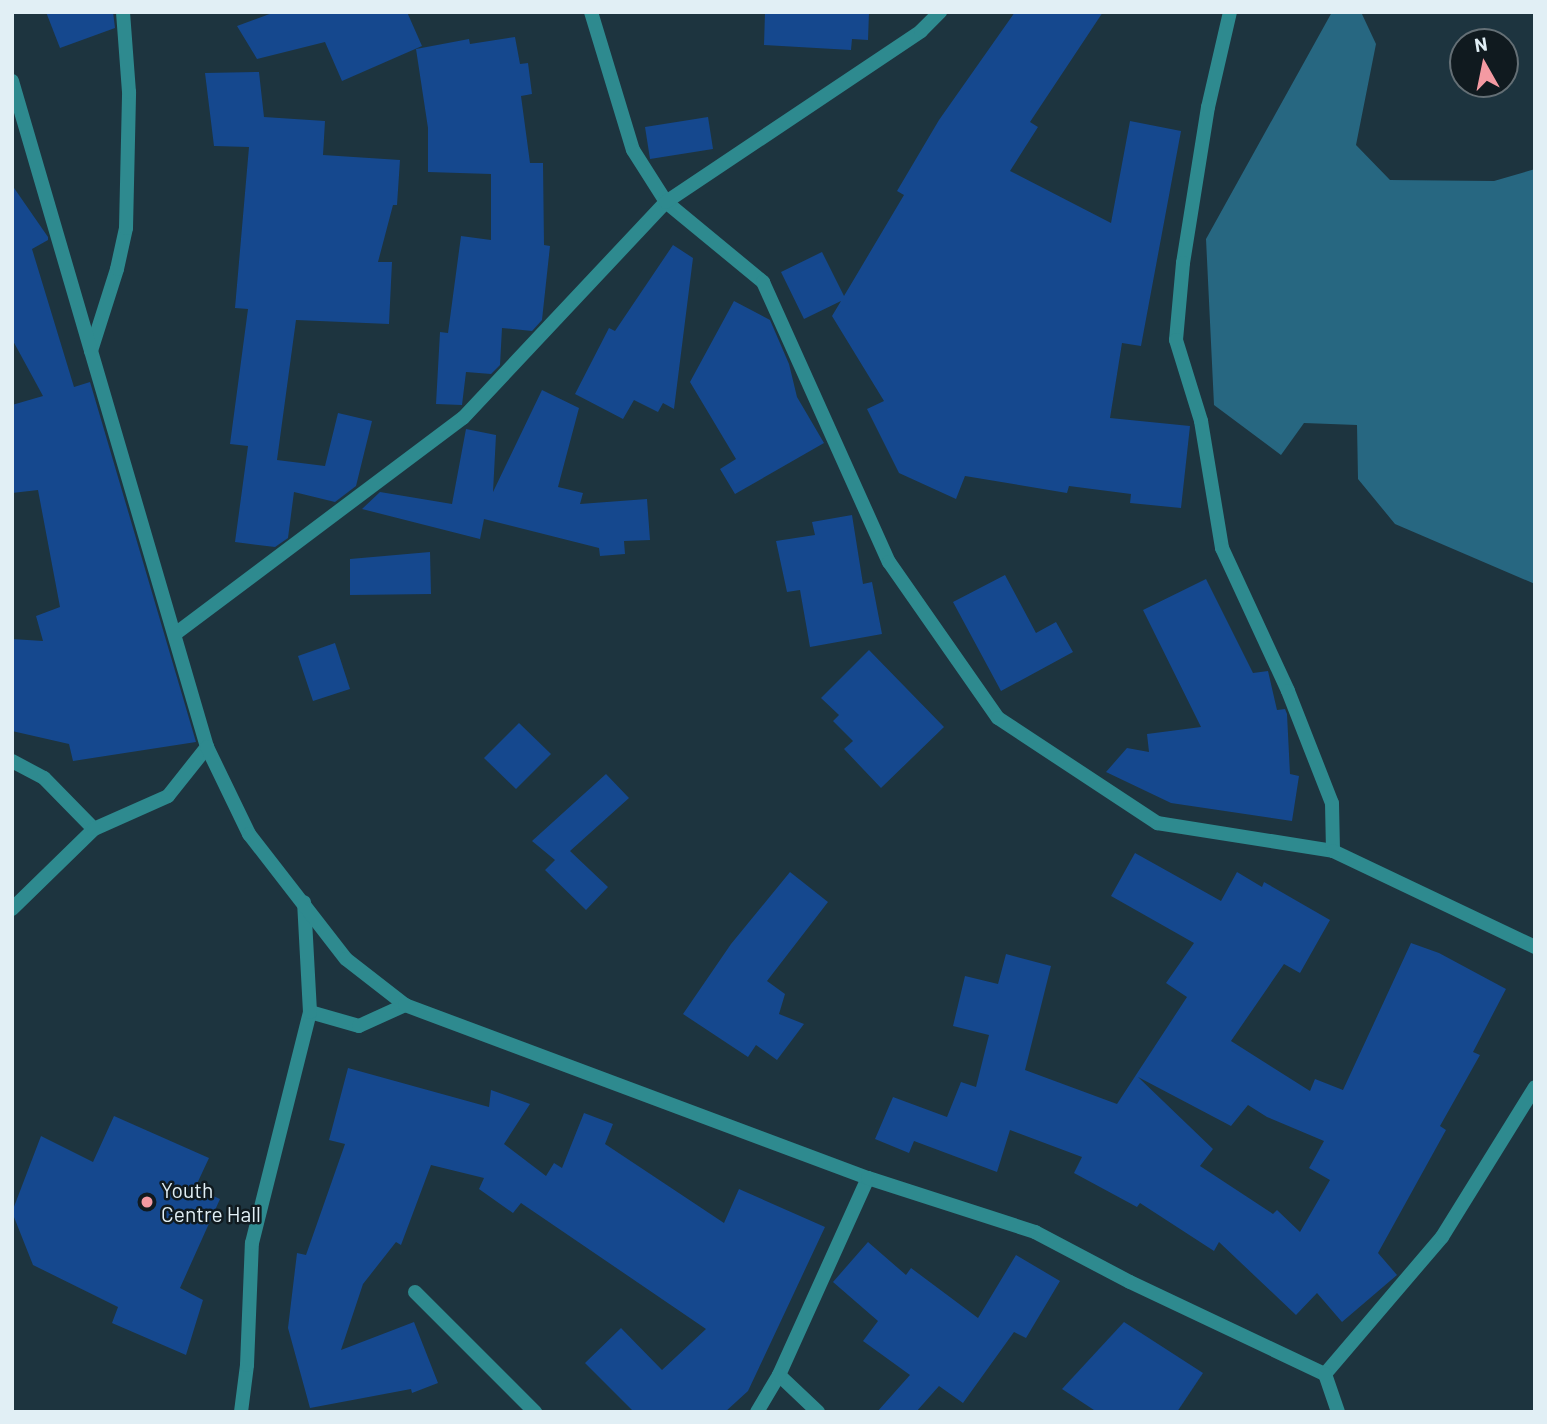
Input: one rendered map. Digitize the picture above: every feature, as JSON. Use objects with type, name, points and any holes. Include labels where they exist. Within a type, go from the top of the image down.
[{"type":"street","points":[[91,351],[117,269],[126,228],[129,92],[123,12]]},
{"type":"street","points":[[591,12],[633,150],[666,202],[763,282],[889,562],[998,718],[1157,823],[1333,851],[1535,947]]},
{"type":"street","points":[[175,634],[463,418],[666,202],[921,31],[940,12]]},
{"type":"street","points":[[1230,12],[1200,159],[1183,263],[1176,340],[1201,421],[1222,548],[1288,691],[1332,803],[1333,851]]},
{"type":"street","points":[[12,81],[207,747],[249,834],[304,902],[346,960],[405,1005],[868,1178],[1035,1232],[1130,1282],[1325,1374],[1338,1412]]},
{"type":"street","points":[[12,909],[94,829],[168,796],[207,747]]},
{"type":"street","points":[[12,761],[44,778],[94,829]]},
{"type":"street","points":[[241,1412],[247,1365],[252,1242],[310,1012],[304,902]]},
{"type":"street","points":[[310,1012],[359,1026],[405,1005]]},
{"type":"street","points":[[1325,1374],[1442,1237],[1535,1087]]},
{"type":"street","points":[[757,1412],[779,1375],[868,1178]]},
{"type":"street","points":[[415,1292],[535,1412]]},
{"type":"street","points":[[779,1375],[818,1412]]},
{"type":"shaded area","points":[[1332,12],[1361,12],[1376,44],[1356,145],[1390,180],[1494,181],[1535,169],[1535,584],[1395,524],[1358,479],[1357,425],[1304,423],[1281,455],[1214,405],[1206,239]]},
{"type":"building","points":[[46,12],[113,12],[115,28],[60,48]]},
{"type":"building","points":[[275,12],[407,12],[422,46],[342,81],[325,42],[257,59],[237,26]]},
{"type":"building","points":[[765,12],[869,12],[868,40],[852,39],[851,50],[764,45]]},
{"type":"building","points":[[1015,12],[1103,12],[1030,122],[1038,127],[1010,171],[1111,223],[1130,121],[1181,131],[1141,346],[1122,343],[1110,418],[1190,426],[1181,508],[1130,503],[1131,494],[1069,486],[1067,493],[965,476],[956,499],[899,473],[867,409],[884,401],[832,316],[841,301],[804,319],[781,272],[822,252],[844,296],[904,195],[897,191],[939,120]]},
{"type":"building","points":[[515,37],[520,64],[528,63],[532,94],[521,96],[530,163],[543,163],[544,245],[550,246],[542,320],[532,331],[502,328],[500,365],[491,374],[466,372],[462,405],[436,404],[440,332],[448,333],[461,236],[491,240],[491,174],[428,172],[428,128],[416,49],[469,39],[470,44]]},
{"type":"building","points":[[259,72],[264,117],[325,121],[323,155],[400,160],[397,205],[393,205],[378,262],[392,262],[389,324],[296,320],[277,460],[325,466],[338,413],[372,421],[356,486],[335,502],[294,492],[288,538],[275,547],[235,542],[248,446],[230,444],[248,309],[235,308],[249,147],[214,146],[205,73]]},
{"type":"building","points":[[708,117],[713,149],[650,159],[645,127]]},
{"type":"building","points":[[12,185],[48,237],[48,240],[32,249],[74,387],[90,382],[196,742],[73,761],[69,744],[12,731],[12,639],[43,641],[36,616],[60,607],[38,490],[12,493],[12,405],[43,396],[12,339]]},
{"type":"building","points":[[673,245],[693,258],[674,409],[663,403],[658,412],[634,400],[623,419],[575,394],[609,328],[615,331]]},
{"type":"building","points":[[734,301],[770,320],[789,364],[797,397],[824,443],[735,494],[720,469],[736,459],[690,382]]},
{"type":"building","points":[[542,390],[579,408],[558,487],[583,493],[580,504],[647,499],[650,540],[624,541],[625,554],[600,556],[599,548],[484,519],[480,539],[362,509],[380,492],[452,504],[466,429],[496,435],[493,492]]},
{"type":"building","points":[[852,515],[863,584],[872,582],[882,634],[810,647],[800,590],[787,592],[776,541],[815,535],[812,522]]},
{"type":"building","points":[[430,552],[431,594],[350,595],[350,559]]},
{"type":"building","points":[[1005,575],[1036,633],[1056,622],[1073,652],[1001,691],[953,602]]},
{"type":"building","points":[[1206,579],[1253,673],[1268,671],[1277,710],[1285,709],[1287,714],[1290,774],[1299,776],[1292,821],[1171,803],[1106,772],[1127,748],[1149,752],[1147,734],[1201,727],[1143,610]]},
{"type":"building","points":[[335,643],[350,689],[313,701],[298,656]]},
{"type":"building","points":[[869,650],[944,727],[881,788],[844,749],[853,741],[833,721],[839,715],[821,698]]},
{"type":"building","points":[[519,723],[551,754],[516,789],[484,758]]},
{"type":"building","points":[[606,774],[629,798],[570,851],[608,887],[586,910],[545,870],[555,860],[532,841]]},
{"type":"building","points":[[1135,853],[1221,901],[1237,872],[1262,887],[1264,882],[1330,920],[1300,973],[1284,964],[1231,1041],[1310,1091],[1315,1079],[1343,1090],[1411,943],[1439,953],[1506,989],[1473,1052],[1480,1055],[1440,1126],[1446,1130],[1378,1253],[1397,1275],[1342,1322],[1317,1293],[1296,1315],[1219,1242],[1214,1251],[1140,1203],[1137,1207],[1074,1173],[1082,1157],[1010,1130],[997,1172],[914,1141],[909,1153],[875,1139],[893,1097],[947,1117],[961,1082],[976,1087],[989,1035],[953,1026],[965,976],[998,984],[1006,954],[1051,966],[1025,1070],[1117,1104],[1187,997],[1166,983],[1194,943],[1111,896]],"holes":[[[1138,1077],[1231,1126],[1248,1105],[1267,1117],[1324,1141],[1309,1168],[1330,1180],[1300,1232],[1277,1210],[1273,1214],[1200,1166],[1213,1149]]]},
{"type":"building","points":[[790,872],[828,902],[767,981],[785,994],[779,1014],[804,1024],[777,1060],[756,1045],[748,1057],[683,1014],[731,944]]},
{"type":"building","points":[[348,1068],[489,1107],[491,1090],[530,1104],[504,1144],[546,1176],[554,1163],[562,1168],[584,1113],[613,1124],[605,1144],[724,1223],[739,1189],[825,1227],[748,1391],[725,1412],[634,1412],[585,1363],[621,1328],[662,1370],[706,1329],[521,1203],[513,1213],[479,1189],[484,1178],[431,1165],[401,1245],[396,1242],[363,1284],[341,1350],[414,1322],[438,1383],[412,1393],[411,1389],[310,1408],[288,1328],[297,1253],[306,1255],[345,1144],[329,1140]]},
{"type":"building","points":[[114,1116],[209,1158],[195,1188],[220,1199],[180,1288],[203,1300],[186,1355],[112,1323],[118,1307],[33,1265],[12,1212],[41,1136],[93,1162]]},
{"type":"building","points":[[868,1242],[906,1275],[911,1268],[978,1318],[1016,1255],[1060,1281],[1026,1338],[1014,1332],[963,1403],[939,1386],[916,1412],[877,1412],[910,1375],[863,1341],[878,1321],[833,1282]]},
{"type":"building","points":[[1124,1322],[1203,1373],[1177,1412],[1097,1412],[1062,1389]]},
{"type":"place","name":"Youth Centre Hall","points":[[147,1202]]}]
